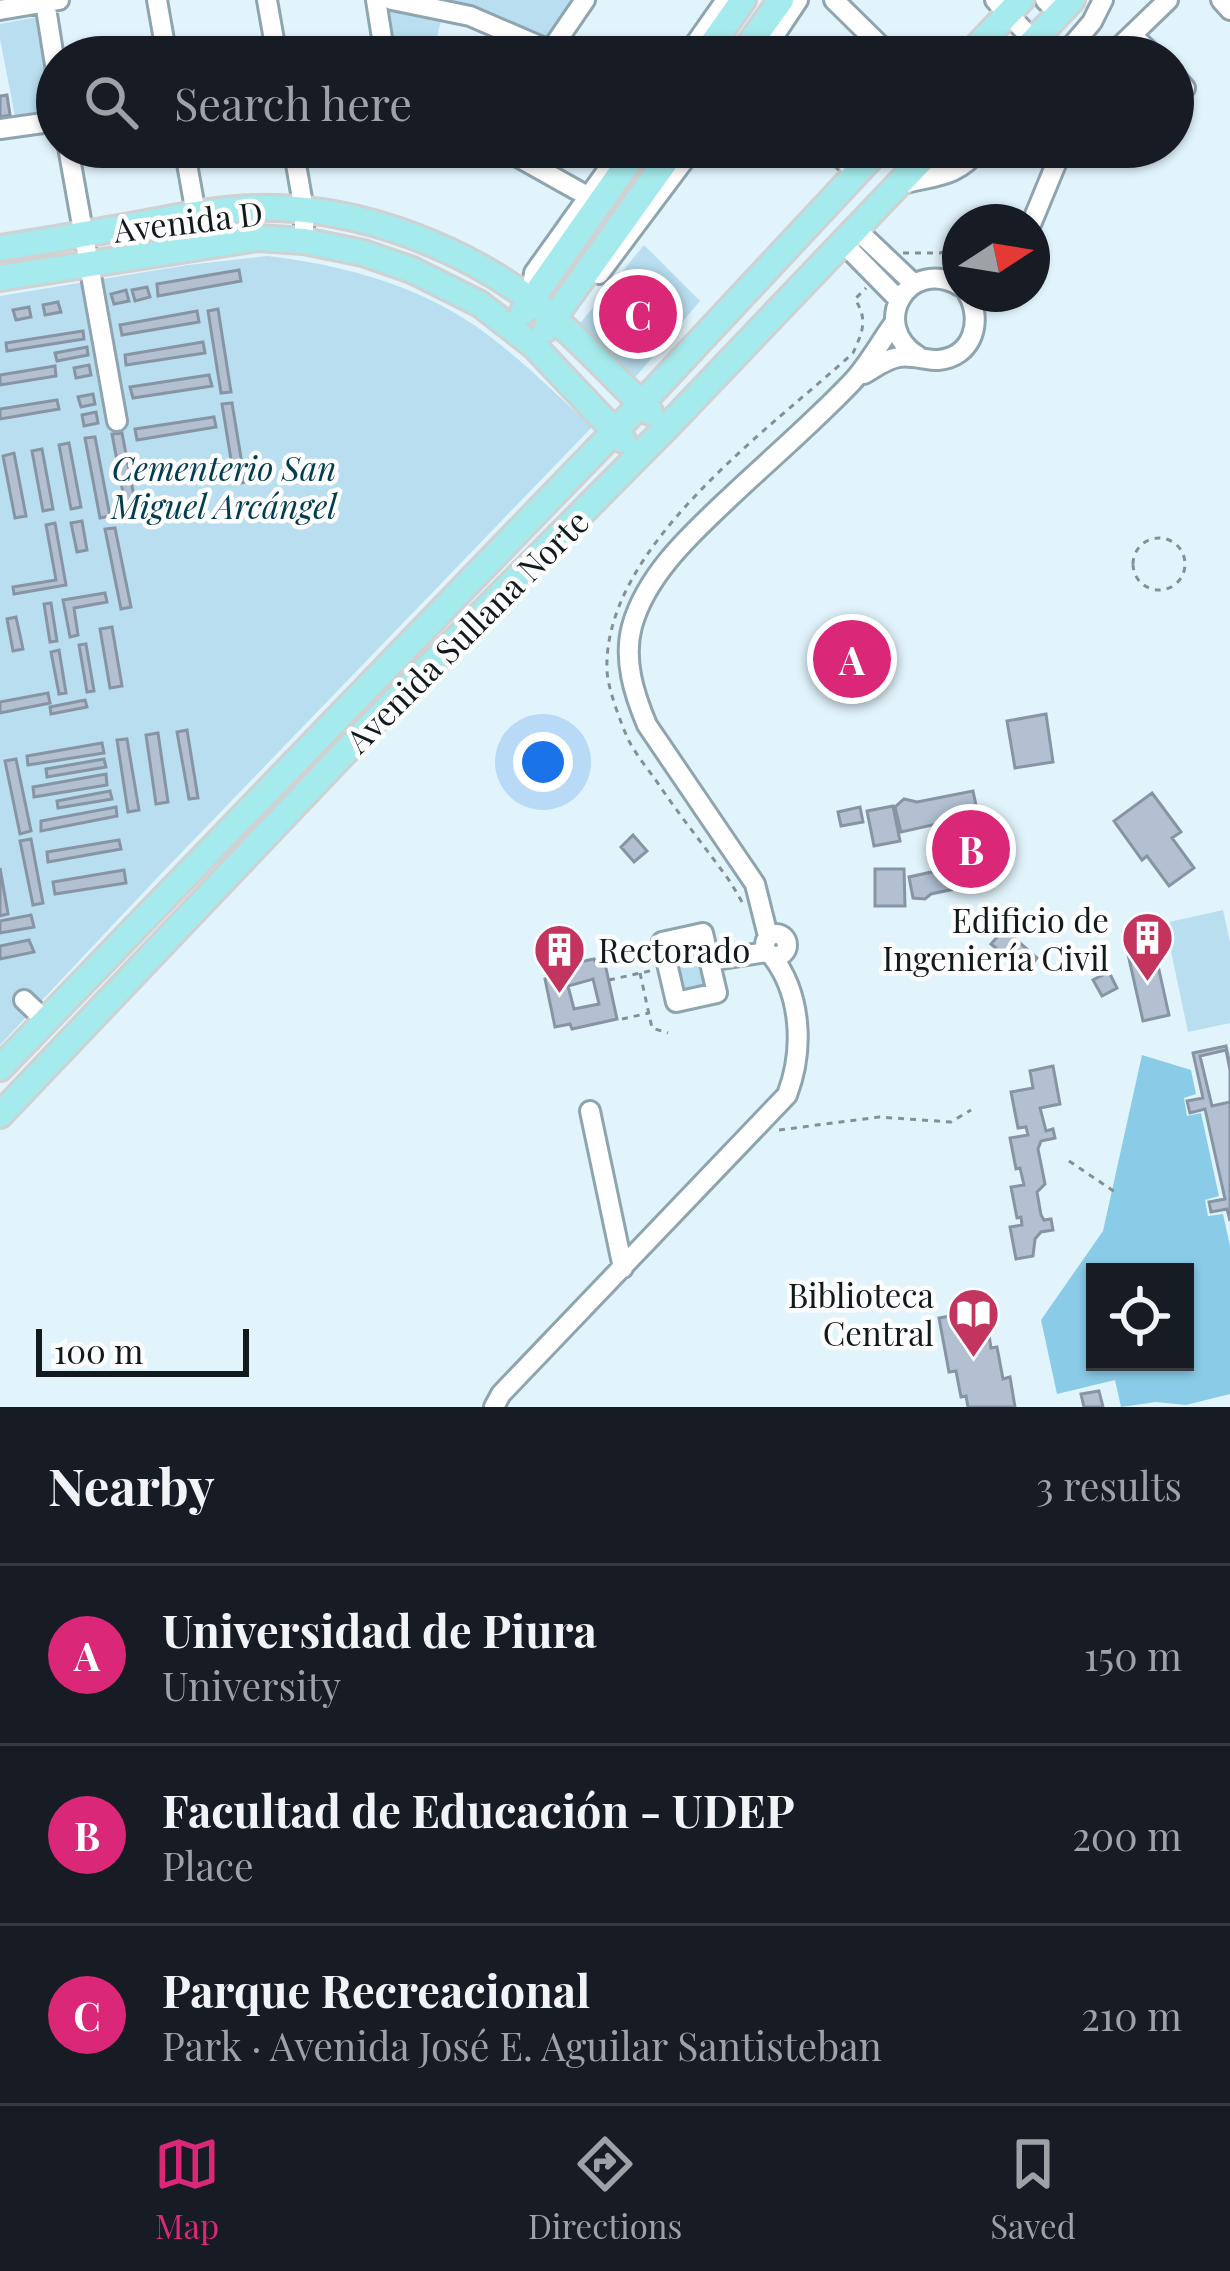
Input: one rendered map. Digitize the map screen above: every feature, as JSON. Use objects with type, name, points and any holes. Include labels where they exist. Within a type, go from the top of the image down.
[{"type":"main road","points":[[718,36],[743,0]]},
{"type":"main road","points":[[755,36],[781,0]]},
{"type":"main road","points":[[983,36],[1008,4]]},
{"type":"main road","points":[[1036,36],[1059,5]]},
{"type":"main road","points":[[512,328],[624,168]]},
{"type":"main road","points":[[535,346],[661,168]]},
{"type":"main road","name":"Avenida Sullana Norte","points":[[0,1068],[641,404],[860,168]]},
{"type":"main road","name":"Avenida Sullana Norte","points":[[0,1114],[365,731],[666,428],[914,168]]},
{"type":"main road","name":"Avenida D","points":[[0,248],[255,208],[364,220],[462,258],[530,300],[666,428]]},
{"type":"main road","name":"Avenida D","points":[[0,278],[258,238],[363,253],[412,270],[480,304],[535,346],[639,455]]},
{"type":"street","points":[[157,0],[163,36]]},
{"type":"street","points":[[267,0],[273,36]]},
{"type":"street","points":[[376,0],[382,36]]},
{"type":"street","points":[[392,0],[470,16],[516,36]]},
{"type":"street","points":[[566,36],[585,0]]},
{"type":"street","points":[[701,36],[726,0]]},
{"type":"street","points":[[774,36],[798,0]]},
{"type":"street","points":[[834,0],[871,36]]},
{"type":"street","points":[[1080,36],[1103,0]]},
{"type":"street","points":[[1132,35],[1168,0]]},
{"type":"street","points":[[1221,0],[1230,10]]},
{"type":"street","points":[[0,10],[52,1],[54,36]]},
{"type":"street","points":[[1008,4],[1021,36]]},
{"type":"street","points":[[0,129],[36,124]]},
{"type":"street","points":[[71,168],[117,422]]},
{"type":"street","points":[[188,168],[196,214]]},
{"type":"street","points":[[297,168],[304,241]]},
{"type":"street","points":[[537,168],[589,197]]},
{"type":"street","points":[[530,300],[534,273],[609,168]]},
{"type":"street","points":[[554,318],[576,305],[678,168]]},
{"type":"street","points":[[852,168],[856,172]]},
{"type":"street","points":[[898,185],[962,168]]},
{"type":"street","points":[[1039,204],[1054,168]]},
{"type":"street","points":[[849,236],[914,284]]},
{"type":"street","points":[[849,236],[899,300]]},
{"type":"street","points":[[494,1407],[501,1394],[787,1095],[793,1080],[795,998],[754,912],[755,884],[647,724],[637,700],[628,649],[643,598],[678,548],[855,379],[895,322],[899,300],[914,284],[942,279]]},
{"type":"street","points":[[855,379],[892,358],[942,359],[964,348],[975,328],[975,312]]},
{"type":"street","points":[[895,322],[902,342],[918,356]]},
{"type":"street","points":[[710,961],[746,954],[752,947],[775,949]]},
{"type":"street","points":[[24,1000],[46,1021]]},
{"type":"street","points":[[590,1111],[623,1268]]},
{"type":"path","points":[[754,912],[630,743],[607,673],[612,630],[628,583],[650,549],[725,467],[853,353],[863,327],[863,312],[855,298]]},
{"type":"path","points":[[1152,539],[1176,545],[1184,560],[1177,584],[1161,591],[1143,585],[1133,572],[1138,548],[1152,539]]},
{"type":"path","points":[[1018,936],[1033,917]]},
{"type":"path","points":[[609,980],[648,971]]},
{"type":"path","points":[[640,973],[652,1028],[668,1033]]},
{"type":"path","points":[[622,1019],[649,1013]]},
{"type":"path","points":[[753,1132],[879,1117],[951,1122],[971,1110]]},
{"type":"path","points":[[1069,1161],[1115,1192]]},
{"type":"green space","points":[[424,0],[575,0],[550,36]]},
{"type":"green space","points":[[386,4],[442,16],[437,36],[392,36]]},
{"type":"green space","points":[[37,17],[41,36],[36,36],[36,112],[15,116],[0,24]]},
{"type":"green space","points":[[644,245],[700,301],[633,380],[577,327]]},
{"type":"green space","name":"Cementerio San Miguel Arcángel","points":[[267,256],[368,276],[440,305],[497,342],[592,427],[0,1045],[0,296]]},
{"type":"green space","points":[[1223,910],[1230,942],[1230,1023],[1188,1032],[1165,923]]},
{"type":"green space","points":[[697,941],[708,989],[684,992],[672,950],[674,945]]},
{"type":"shaded area","points":[[1142,1055],[1191,1070],[1196,1094],[1184,1098],[1187,1116],[1201,1113],[1219,1196],[1205,1200],[1208,1216],[1223,1214],[1230,1246],[1230,1394],[1186,1405],[1156,1402],[1121,1407],[1115,1380],[1057,1394],[1041,1320],[1103,1231]]},
{"type":"building","points":[[7,95],[10,115],[0,117],[0,96]]},
{"type":"building","points":[[239,270],[241,281],[158,296],[157,284]]},
{"type":"building","points":[[147,287],[150,297],[135,301],[132,290]]},
{"type":"building","points":[[126,290],[129,301],[114,304],[111,294]]},
{"type":"building","points":[[58,302],[61,312],[45,315],[43,305]]},
{"type":"building","points":[[29,307],[31,317],[16,320],[13,310]]},
{"type":"building","points":[[218,309],[231,392],[221,393],[208,311]]},
{"type":"building","points":[[197,311],[199,322],[122,335],[120,325]]},
{"type":"building","points":[[83,331],[84,339],[7,351],[6,343]]},
{"type":"building","points":[[203,342],[205,353],[126,365],[125,355]]},
{"type":"building","points":[[87,347],[88,355],[57,361],[55,353]]},
{"type":"building","points":[[89,365],[91,375],[76,378],[74,368]]},
{"type":"building","points":[[55,366],[56,376],[0,385],[0,375]]},
{"type":"building","points":[[209,375],[212,386],[133,398],[130,387]]},
{"type":"building","points":[[93,394],[95,404],[81,407],[78,397]]},
{"type":"building","points":[[57,400],[59,409],[0,419],[0,409]]},
{"type":"building","points":[[232,403],[245,482],[235,484],[222,404]]},
{"type":"building","points":[[96,412],[98,423],[84,426],[82,415]]},
{"type":"building","points":[[214,417],[216,427],[137,440],[135,429]]},
{"type":"building","points":[[122,433],[137,512],[127,514],[112,434]]},
{"type":"building","points":[[95,437],[110,516],[100,518],[85,438]]},
{"type":"building","points":[[69,443],[81,507],[71,509],[59,445]]},
{"type":"building","points":[[42,449],[53,509],[43,511],[32,451]]},
{"type":"building","points":[[14,453],[26,516],[15,518],[3,456]]},
{"type":"building","points":[[82,521],[87,550],[77,552],[71,523]]},
{"type":"building","points":[[55,523],[66,585],[14,594],[13,587],[56,580],[46,525]]},
{"type":"building","points":[[115,528],[131,607],[121,609],[105,529]]},
{"type":"building","points":[[105,593],[107,602],[74,608],[78,635],[70,637],[63,600]]},
{"type":"building","points":[[51,603],[57,641],[50,642],[44,604]]},
{"type":"building","points":[[16,617],[23,649],[13,651],[7,619]]},
{"type":"building","points":[[112,627],[122,686],[110,688],[100,629]]},
{"type":"building","points":[[86,644],[94,691],[87,692],[79,645]]},
{"type":"building","points":[[59,650],[66,693],[59,694],[51,652]]},
{"type":"building","points":[[48,693],[50,703],[0,713],[0,702]]},
{"type":"building","points":[[85,700],[87,707],[51,714],[50,707]]},
{"type":"building","points":[[1046,714],[1053,762],[1015,768],[1007,721]]},
{"type":"building","points":[[187,730],[198,798],[189,799],[177,732]]},
{"type":"building","points":[[158,733],[168,802],[156,804],[146,735]]},
{"type":"building","points":[[127,739],[139,810],[128,812],[117,740]]},
{"type":"building","points":[[102,743],[104,753],[28,765],[27,756]]},
{"type":"building","points":[[16,759],[31,831],[20,834],[5,761]]},
{"type":"building","points":[[104,759],[106,767],[47,777],[46,769]]},
{"type":"building","points":[[106,774],[107,785],[34,797],[33,787]]},
{"type":"building","points":[[110,791],[112,799],[58,808],[57,801]]},
{"type":"building","points":[[973,791],[992,881],[913,898],[909,877],[959,866],[950,821],[901,832],[895,807],[904,799],[917,802]]},
{"type":"building","points":[[1152,793],[1181,832],[1172,838],[1194,868],[1169,886],[1147,856],[1142,860],[1114,821]]},
{"type":"building","points":[[893,806],[900,841],[874,846],[867,811]]},
{"type":"building","points":[[116,807],[117,816],[41,831],[41,821]]},
{"type":"building","points":[[860,807],[863,822],[841,826],[838,812]]},
{"type":"building","points":[[633,835],[647,851],[634,862],[621,847]]},
{"type":"building","points":[[31,839],[43,903],[33,905],[20,841]]},
{"type":"building","points":[[119,840],[121,849],[48,862],[47,852]]},
{"type":"building","points":[[0,868],[8,914],[0,916]]},
{"type":"building","points":[[875,869],[904,869],[905,906],[875,906]]},
{"type":"building","points":[[124,870],[126,883],[55,894],[53,882]]},
{"type":"building","points":[[31,915],[34,927],[0,933],[0,921]]},
{"type":"building","name":"Edificio de Ingeniería Civil","points":[[1149,926],[1154,946],[1161,945],[1162,950],[1155,952],[1169,1015],[1143,1021],[1123,932]]},
{"type":"building","points":[[1004,929],[1037,958],[1025,973],[991,944]]},
{"type":"building","points":[[29,940],[34,952],[0,959],[0,946]]},
{"type":"building","name":"Rectorado","points":[[604,959],[617,1019],[572,1029],[570,1024],[555,1027],[545,979],[560,966]],"holes":[[[593,979],[599,1004],[574,1009],[568,986]]]},
{"type":"building","points":[[1109,972],[1117,988],[1102,996],[1093,980]]},
{"type":"building","points":[[1226,1046],[1230,1221],[1227,1209],[1211,1212],[1209,1202],[1225,1199],[1205,1109],[1190,1113],[1187,1101],[1203,1098],[1193,1053]]},
{"type":"building","points":[[1226,1050],[1230,1102],[1212,1106],[1200,1056]]},
{"type":"building","points":[[1053,1066],[1060,1104],[1040,1108],[1046,1131],[1053,1129],[1055,1138],[1041,1141],[1038,1149],[1045,1184],[1037,1192],[1041,1215],[1051,1219],[1053,1230],[1035,1239],[1033,1256],[1016,1259],[1010,1227],[1022,1225],[1011,1187],[1024,1185],[1010,1138],[1028,1135],[1026,1127],[1018,1128],[1011,1092],[1033,1088],[1030,1071]]},
{"type":"building","name":"Biblioteca Central","points":[[988,1298],[994,1328],[988,1329],[991,1348],[997,1347],[1003,1379],[1010,1377],[1015,1407],[968,1407],[956,1371],[949,1372],[939,1318],[956,1315],[954,1305]]},
{"type":"building","points":[[1099,1391],[1103,1407],[1084,1407],[1081,1394]]},
{"type":"place","name":"Parque Recreacional","points":[[638,314]]},
{"type":"place","name":"Universidad de Piura","points":[[852,659]]},
{"type":"place","name":"Facultad de Educación - UDEP","points":[[971,849]]},
{"type":"place","name":"Edificio de Ingeniería Civil","points":[[1148,984]]},
{"type":"place","name":"Rectorado","points":[[559,995]]},
{"type":"place","name":"Biblioteca Central","points":[[973,1359]]}]
